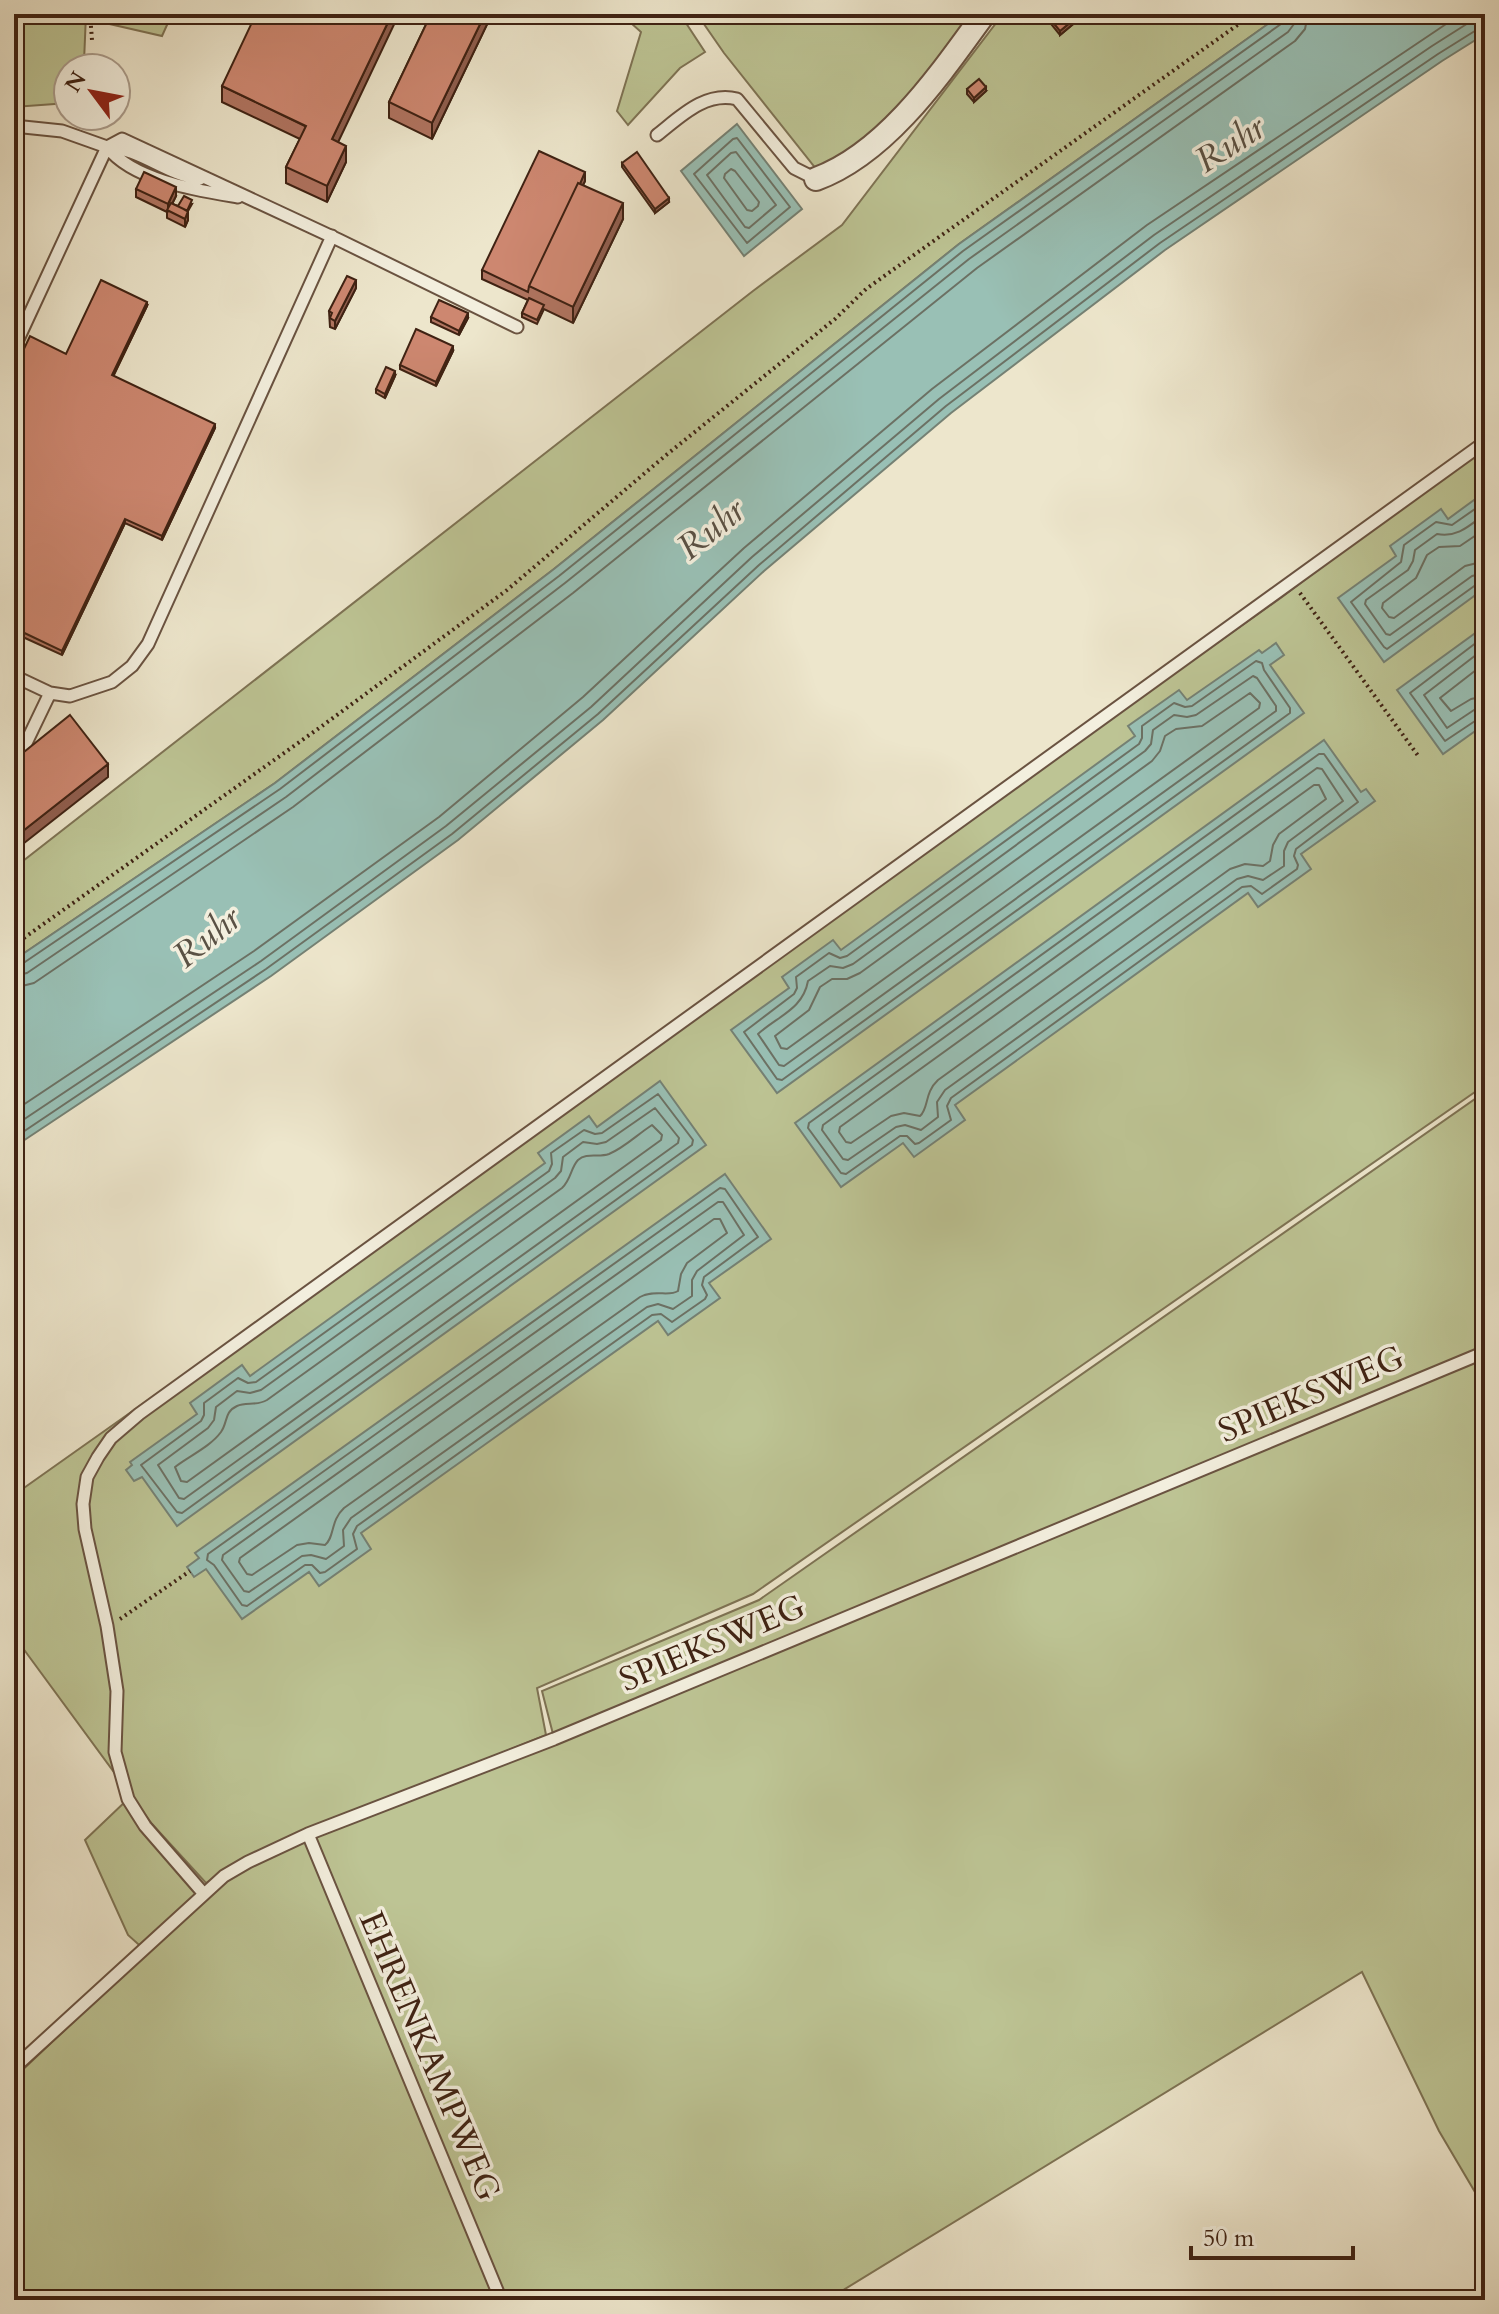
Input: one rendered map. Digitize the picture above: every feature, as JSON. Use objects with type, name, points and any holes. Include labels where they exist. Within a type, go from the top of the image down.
[{"type":"street","points":[[816,179],[837,171],[865,151],[912,107],[984,14]]},
{"type":"lane","points":[[657,135],[697,104],[727,96],[737,99],[794,168],[816,179]]},
{"type":"lane","points":[[14,126],[62,131],[107,147],[116,159],[128,158],[182,182],[254,199]]},
{"type":"lane","points":[[14,348],[107,147],[122,139],[332,236],[517,327]]},
{"type":"lane","points":[[182,182],[212,180]]},
{"type":"lane","points":[[14,676],[50,693],[70,696],[112,682],[132,666],[148,644],[332,236]]},
{"type":"lane","points":[[204,1894],[167,1854],[128,1799],[115,1752],[117,1691],[107,1626],[85,1529],[83,1504],[87,1477],[111,1438],[178,1386],[1485,442]]},
{"type":"lane","points":[[14,768],[50,693]]},
{"type":"lane","name":"SPIEKSWEG","points":[[14,2068],[224,1876],[248,1862],[308,1834],[554,1739],[1485,1352]]},
{"type":"lane","name":"EHRENKAMPWEG","points":[[308,1834],[501,2300]]},
{"type":"path","points":[[90,14],[92,40]]},
{"type":"path","points":[[14,945],[507,590],[665,456],[835,319],[866,289],[1253,14]]},
{"type":"path","points":[[1292,581],[1419,757]]},
{"type":"path","points":[[107,1626],[190,1571]]},
{"type":"green space","points":[[25,14],[86,14],[84,52],[52,52],[52,104],[14,107],[14,52],[18,52]]},
{"type":"green space","points":[[94,14],[172,14],[162,36],[92,20]]},
{"type":"green space","points":[[621,14],[680,14],[705,52],[680,68],[628,125],[617,111],[641,32]]},
{"type":"green space","points":[[697,14],[976,14],[883,124],[839,159],[817,170]]},
{"type":"green space","points":[[1003,14],[1282,14],[959,244],[554,569],[275,783],[14,960],[14,868],[753,291],[842,225]]},
{"type":"green space","points":[[1485,444],[1485,1085],[753,1594],[537,1688],[546,1735],[256,1852],[206,1883],[152,1824],[14,1636],[14,1495],[1282,597]]},
{"type":"green space","points":[[1485,1092],[1485,2209],[1439,2131],[1362,1972],[827,2300],[14,2300],[14,2078],[147,1952],[128,1935],[85,1840],[128,1799],[204,1894],[248,1862],[554,1738],[542,1691],[759,1600]]},
{"type":"water","name":"Ruhr","points":[[1282,14],[1485,14],[1485,34],[1165,250],[951,413],[764,571],[603,720],[458,840],[271,976],[14,1147],[14,960],[275,783],[554,569],[959,244]]},
{"type":"water","points":[[737,124],[802,209],[744,256],[681,171]]},
{"type":"water","points":[[1485,492],[1485,588],[1384,662],[1338,598],[1396,556],[1390,546],[1441,509],[1448,519]]},
{"type":"water","points":[[1485,626],[1485,724],[1443,754],[1397,690]]},
{"type":"water","points":[[1276,643],[1284,655],[1270,665],[1304,713],[777,1093],[731,1030],[789,988],[782,977],[833,940],[841,950],[1135,736],[1128,726],[1179,690],[1187,700],[1259,650],[1262,653]]},
{"type":"water","points":[[1324,740],[1361,792],[1366,789],[1375,801],[1301,854],[1311,869],[1258,907],[1248,893],[955,1105],[965,1120],[914,1157],[903,1143],[841,1187],[795,1123]]},
{"type":"water","points":[[660,1081],[706,1145],[177,1526],[142,1477],[134,1481],[126,1470],[132,1465],[130,1462],[197,1414],[190,1403],[242,1365],[250,1376],[545,1163],[538,1153],[589,1116],[597,1127]]},
{"type":"water","points":[[725,1174],[771,1239],[709,1283],[720,1298],[668,1335],[658,1321],[361,1533],[371,1549],[319,1586],[309,1572],[242,1619],[206,1569],[194,1577],[187,1567],[199,1558],[195,1553]]},
{"type":"building","points":[[256,14],[392,14],[332,139],[346,146],[327,186],[286,167],[306,126],[222,86]]},
{"type":"building","points":[[431,14],[485,14],[432,123],[389,102]]},
{"type":"building","points":[[1058,14],[1078,16],[1060,31],[1051,20]]},
{"type":"building","points":[[979,79],[986,87],[974,98],[967,89]]},
{"type":"building","points":[[539,151],[585,172],[528,292],[482,270]]},
{"type":"building","points":[[637,152],[669,198],[655,209],[622,163]]},
{"type":"building","points":[[144,172],[176,187],[168,204],[136,189]]},
{"type":"building","points":[[578,183],[623,203],[573,307],[529,286]]},
{"type":"building","points":[[184,196],[192,200],[187,211],[178,206]]},
{"type":"building","points":[[171,203],[188,211],[185,219],[167,210]]},
{"type":"building","points":[[347,276],[356,280],[335,321],[330,318],[332,313],[329,311]]},
{"type":"building","points":[[101,280],[147,302],[112,375],[215,424],[162,536],[125,519],[62,651],[14,628],[14,370],[30,336],[66,354]]},
{"type":"building","points":[[529,298],[544,305],[537,320],[522,313]]},
{"type":"building","points":[[439,300],[468,313],[459,331],[431,317]]},
{"type":"building","points":[[416,329],[453,346],[436,382],[400,365]]},
{"type":"building","points":[[386,367],[395,371],[385,394],[376,389]]},
{"type":"building","points":[[70,715],[108,764],[14,838],[14,760]]}]
